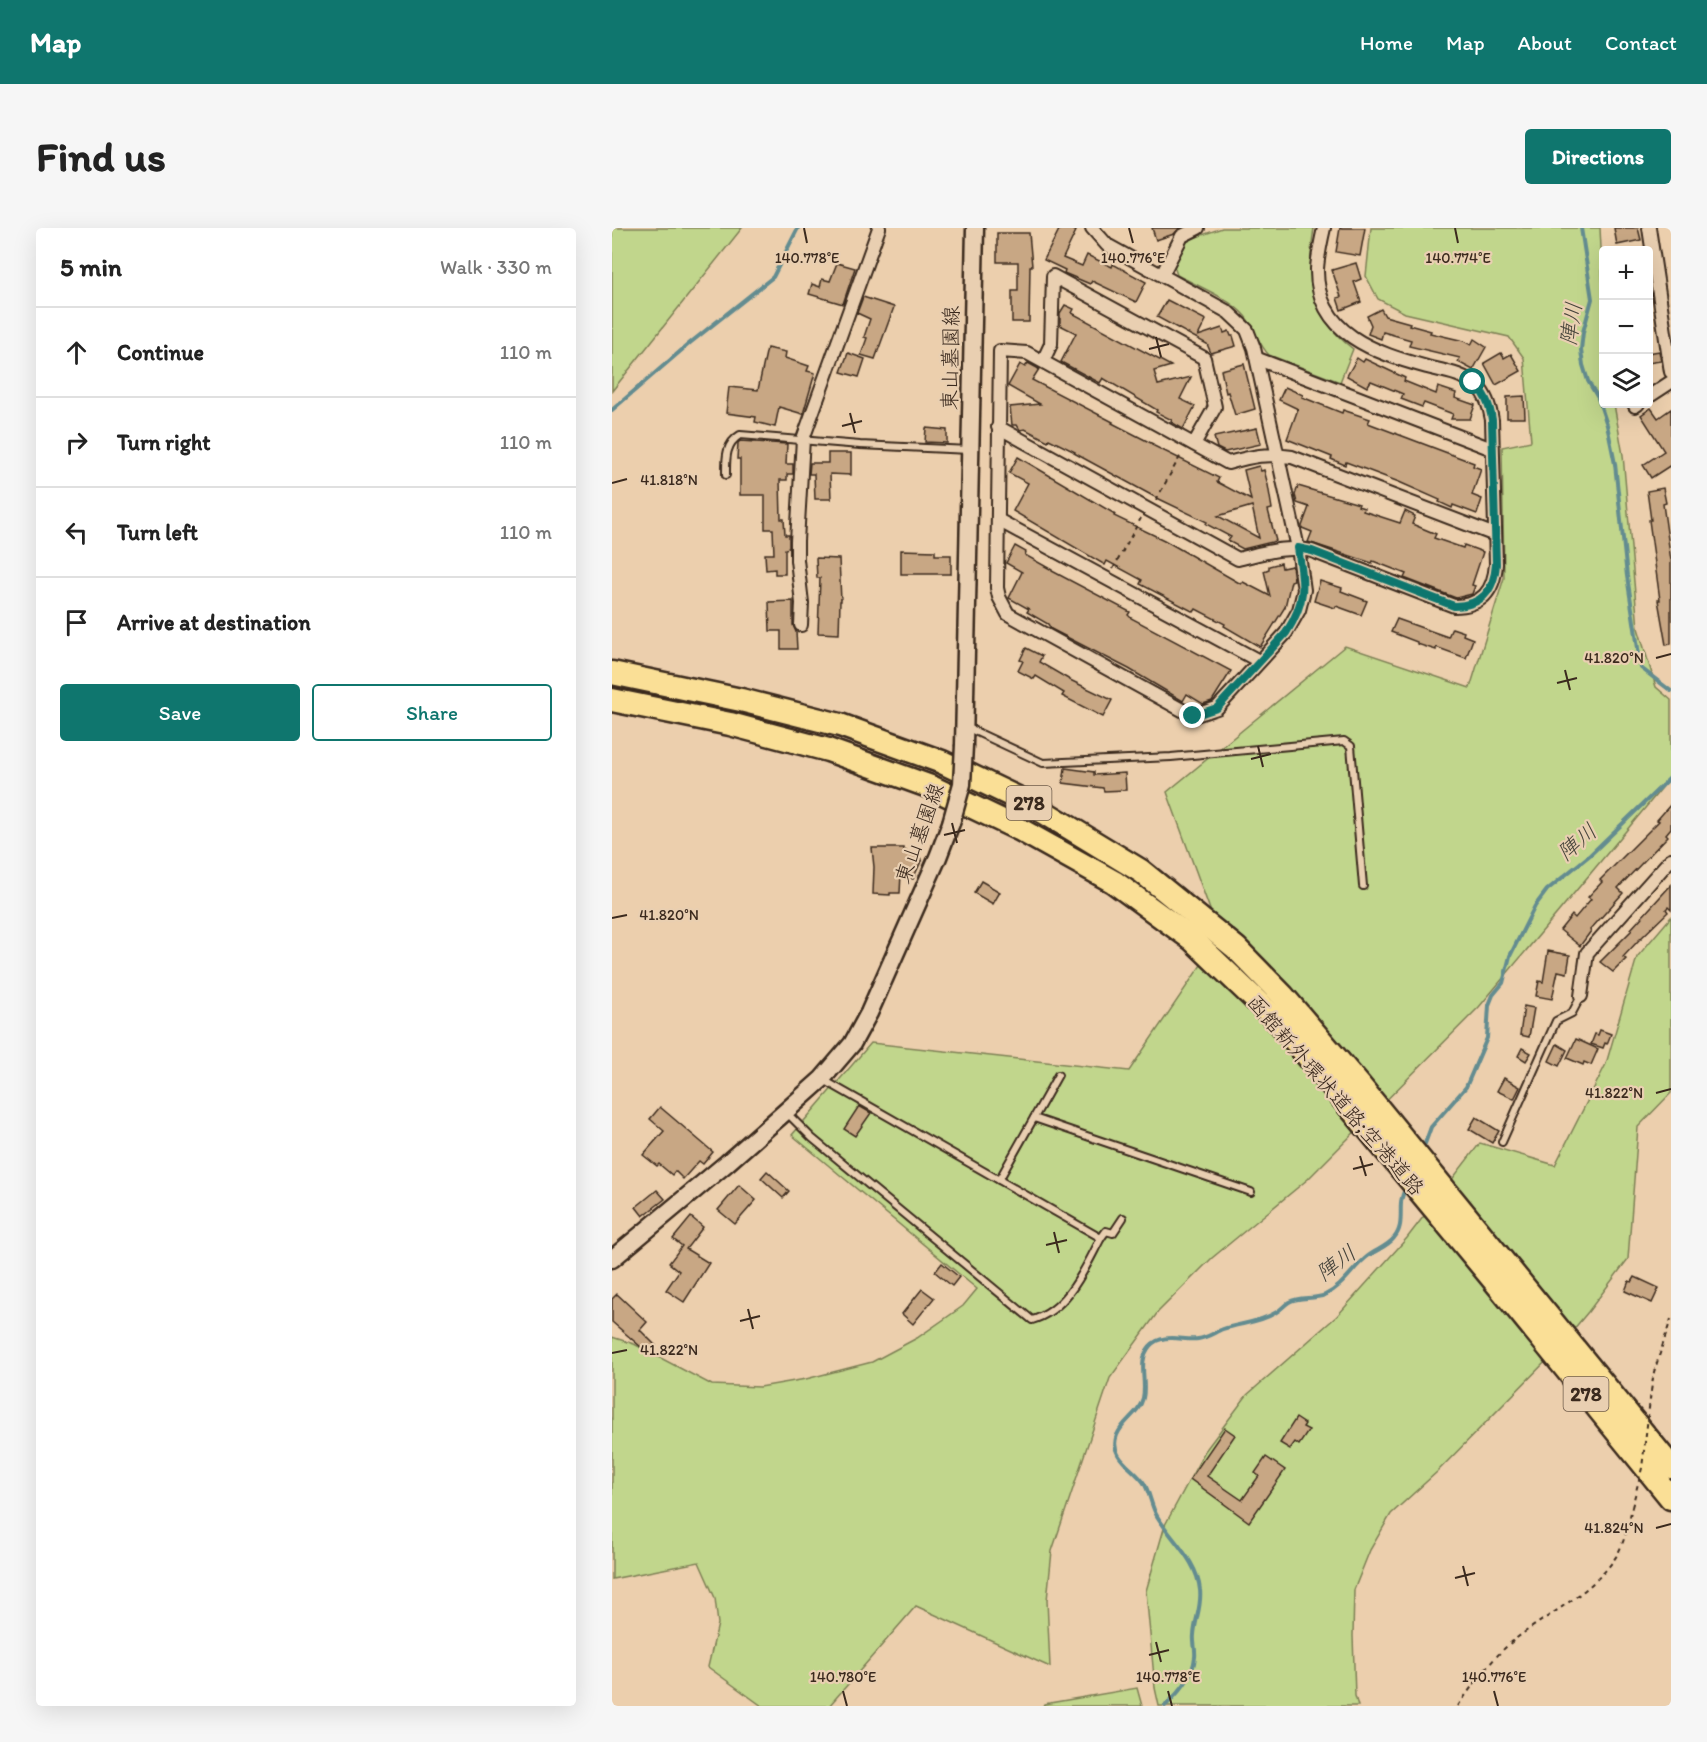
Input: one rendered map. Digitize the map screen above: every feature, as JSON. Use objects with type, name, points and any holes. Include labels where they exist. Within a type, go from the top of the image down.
[{"type":"highway","name":"函館新外環状道路;空港道路","points":[[612,673],[741,700],[840,725],[942,762],[1034,806],[1141,871],[1228,941],[1283,996],[1352,1094],[1508,1282],[1671,1467]]},
{"type":"highway","name":"函館新外環状道路;空港道路","points":[[612,700],[730,724],[828,750],[931,787],[1019,829],[1113,882],[1191,939],[1352,1094]]},
{"type":"highway","name":"函館新外環状道路;空港道路","points":[[1508,1282],[1671,1498]]},
{"type":"street","points":[[801,625],[802,603],[796,541],[803,439],[879,228]]},
{"type":"street","name":"東山墓園線","points":[[612,1259],[727,1163],[822,1079],[852,1044],[869,1013],[951,823],[962,784],[965,726],[975,228]]},
{"type":"street","points":[[1092,228],[1107,245],[1235,317],[1251,337],[1258,359],[1277,455],[1298,548],[1304,590],[1299,610],[1286,633],[1217,708],[1193,716],[1017,621],[1008,614],[997,588],[1000,351],[1027,353],[1228,463],[1262,454],[1277,455],[1292,457],[1495,535]]},
{"type":"street","points":[[1162,275],[1182,236],[1198,228]]},
{"type":"street","points":[[998,427],[1238,559],[1298,548],[1312,551],[1454,606],[1474,603],[1493,583],[1496,564],[1490,411],[1484,394],[1473,382],[1450,373],[1379,353],[1354,339],[1335,321],[1324,301],[1318,281],[1318,256],[1324,228]]},
{"type":"street","points":[[1649,228],[1671,372]]},
{"type":"street","points":[[1043,361],[1051,344],[1053,276],[1204,358],[1215,407],[1191,443]]},
{"type":"street","points":[[1258,359],[1492,449]]},
{"type":"street","points":[[1653,394],[1671,382]]},
{"type":"street","points":[[998,520],[1259,661]]},
{"type":"street","points":[[1581,996],[1587,953],[1671,859]]},
{"type":"lane","points":[[726,475],[729,447],[740,435],[860,445],[971,450]]},
{"type":"lane","points":[[965,726],[1043,763],[1172,757],[1344,741],[1351,746],[1363,886]]},
{"type":"lane","points":[[1503,1142],[1556,1022],[1572,1013],[1581,996]]},
{"type":"lane","points":[[999,1180],[1058,1075]]},
{"type":"lane","points":[[822,1079],[1101,1238]]},
{"type":"lane","points":[[785,1112],[812,1138],[1032,1320],[1044,1317],[1075,1287],[1101,1238],[1106,1231],[1113,1233],[1123,1218]]},
{"type":"lane","points":[[1034,1118],[1251,1192]]},
{"type":"path","points":[[1108,579],[1148,510],[1191,443]]},
{"type":"path","points":[[1458,1706],[1479,1677],[1517,1637],[1554,1613],[1597,1578],[1617,1555],[1642,1468],[1654,1372],[1671,1318]]},
{"type":"green space","points":[[612,228],[742,228],[612,391]]},
{"type":"green space","points":[[1222,228],[1314,228],[1310,264],[1314,295],[1327,323],[1353,349],[1340,382],[1269,355],[1239,310],[1222,298],[1177,275],[1174,266],[1188,240]]},
{"type":"green space","points":[[1371,228],[1600,228],[1599,408],[1615,408],[1623,455],[1638,628],[1656,687],[1671,700],[1671,777],[1479,1007],[1308,1179],[1212,1258],[1158,1312],[1110,1378],[1052,1551],[1047,1600],[1050,1667],[916,1606],[829,1706],[762,1706],[708,1667],[718,1624],[715,1598],[699,1562],[612,1579],[612,1337],[634,1344],[712,1385],[760,1387],[806,1379],[872,1362],[917,1338],[963,1306],[977,1289],[792,1135],[871,1043],[1129,1071],[1220,937],[1167,792],[1345,646],[1470,688],[1504,578],[1502,447],[1531,441],[1524,358],[1509,337],[1405,313],[1378,299],[1366,276]]},
{"type":"green space","points":[[1671,917],[1671,1093],[1638,1127],[1628,1259],[1553,1354],[1437,1472],[1391,1514],[1370,1550],[1354,1590],[1355,1696],[1358,1706],[1159,1706],[1155,1688],[1146,1591],[1165,1525],[1205,1451],[1247,1395],[1337,1316],[1407,1238],[1480,1143],[1555,1165],[1606,1064],[1637,957]]},
{"type":"green space","points":[[1137,1688],[1142,1706],[1043,1706],[1044,1704]]},
{"type":"building","points":[[1060,228],[1070,228],[1076,231],[1063,258],[1082,266],[1087,255],[1112,267],[1113,264],[1146,282],[1136,302],[1092,281],[1090,284],[1064,273],[1065,270],[1044,260]]},
{"type":"building","points":[[1152,228],[1180,228],[1174,234],[1156,240]]},
{"type":"building","points":[[1340,228],[1365,228],[1360,256],[1336,252]]},
{"type":"building","points":[[1614,228],[1638,228],[1641,240],[1617,245]]},
{"type":"building","points":[[997,233],[1029,233],[1032,266],[1030,266],[1029,322],[1012,322],[1012,291],[1018,291],[1018,262],[997,262]]},
{"type":"building","points":[[837,263],[855,268],[843,304],[809,294],[812,284],[820,287],[822,279],[830,281]]},
{"type":"building","points":[[1356,263],[1361,279],[1354,282],[1361,302],[1341,310],[1337,298],[1341,297],[1332,270]]},
{"type":"building","points":[[863,297],[894,307],[875,359],[861,355],[870,319],[857,313]]},
{"type":"building","points":[[1167,300],[1206,320],[1198,336],[1222,328],[1224,333],[1229,331],[1233,336],[1236,346],[1211,353],[1207,344],[1157,317]]},
{"type":"building","points":[[1065,305],[1074,309],[1072,313],[1171,366],[1154,371],[1158,385],[1191,377],[1180,399],[1195,406],[1183,429],[1156,412],[1157,410],[1103,378],[1100,383],[1061,362],[1076,333],[1060,325],[1060,313]]},
{"type":"building","points":[[1381,309],[1385,316],[1410,323],[1409,325],[1431,331],[1430,333],[1464,341],[1471,345],[1474,339],[1486,347],[1473,370],[1458,362],[1460,358],[1409,346],[1411,340],[1383,332],[1381,339],[1368,334],[1371,325],[1367,316]]},
{"type":"building","points":[[767,348],[786,352],[785,358],[809,366],[807,371],[815,373],[803,414],[779,407],[775,427],[755,422],[756,417],[726,413],[729,387],[758,390]]},
{"type":"building","points":[[1659,351],[1661,361],[1653,362],[1653,352]]},
{"type":"building","points":[[848,353],[865,359],[859,377],[841,372]]},
{"type":"building","points":[[1501,353],[1504,358],[1511,354],[1521,371],[1496,385],[1484,363]]},
{"type":"building","points":[[1357,358],[1363,362],[1365,359],[1405,378],[1404,381],[1436,394],[1438,387],[1456,393],[1455,398],[1475,405],[1470,419],[1451,419],[1453,414],[1424,403],[1422,407],[1401,399],[1403,394],[1371,381],[1367,387],[1347,376]]},
{"type":"building","points":[[1028,363],[1039,369],[1032,380],[1152,445],[1219,478],[1217,482],[1251,500],[1244,470],[1259,466],[1261,471],[1264,470],[1268,485],[1272,509],[1268,510],[1276,541],[1243,549],[1228,541],[1231,537],[1206,524],[1207,522],[1153,496],[1049,439],[1048,441],[1025,429],[1020,430],[1017,425],[1012,425],[1010,407],[1040,404],[1008,386],[1020,364],[1025,367]],"holes":[[[1252,506],[1259,538],[1218,516]]]},
{"type":"building","points":[[1244,364],[1255,409],[1235,415],[1228,392],[1226,393],[1221,370]]},
{"type":"building","points":[[1285,387],[1303,395],[1302,397],[1342,413],[1343,410],[1370,419],[1368,423],[1474,463],[1473,466],[1481,469],[1472,495],[1482,499],[1477,514],[1453,505],[1452,508],[1439,502],[1440,500],[1399,482],[1346,462],[1345,465],[1331,459],[1332,457],[1287,439],[1298,409],[1279,400]]},
{"type":"building","points":[[1524,396],[1525,418],[1507,418],[1507,397]]},
{"type":"building","points":[[1651,408],[1658,418],[1671,409],[1671,465],[1651,478],[1643,465],[1664,451],[1641,415]]},
{"type":"building","points":[[926,428],[947,430],[947,443],[925,442]]},
{"type":"building","points":[[1257,428],[1261,444],[1225,452],[1217,448],[1214,437]]},
{"type":"building","points":[[740,441],[787,444],[786,464],[793,464],[793,474],[787,474],[787,480],[780,480],[781,519],[784,519],[785,535],[789,535],[789,548],[785,549],[785,574],[775,574],[775,569],[766,570],[765,554],[774,554],[773,529],[765,529],[765,495],[740,495],[740,459],[737,459]]},
{"type":"building","points":[[828,453],[851,453],[851,475],[830,474],[831,499],[815,499],[814,474],[809,474],[810,463],[828,463]]},
{"type":"building","points":[[1018,457],[1115,514],[1114,516],[1164,540],[1241,584],[1243,582],[1270,596],[1264,571],[1269,569],[1269,566],[1281,563],[1282,568],[1292,566],[1294,580],[1291,581],[1285,607],[1260,647],[1224,626],[1225,624],[1196,609],[1194,612],[1140,584],[1142,580],[1107,561],[1105,565],[1013,511],[1028,483],[1009,473]]},
{"type":"building","points":[[1298,486],[1359,504],[1358,506],[1364,508],[1363,511],[1400,523],[1405,511],[1415,516],[1412,524],[1436,534],[1434,538],[1483,552],[1472,585],[1475,586],[1472,594],[1456,598],[1404,578],[1406,574],[1373,561],[1372,563],[1308,542],[1312,532],[1302,526],[1309,507],[1297,503],[1295,495]]},
{"type":"building","points":[[1663,488],[1671,561],[1671,644],[1666,645],[1658,600],[1660,600],[1647,491]]},
{"type":"building","points":[[1015,546],[1026,552],[1025,555],[1052,571],[1130,612],[1128,615],[1131,618],[1231,671],[1212,701],[1203,704],[1187,694],[1183,701],[1129,669],[1051,629],[1048,624],[1027,612],[1029,609],[1009,598],[1022,572],[1006,563]]},
{"type":"building","points":[[901,550],[935,551],[935,555],[951,555],[951,574],[901,574]]},
{"type":"building","points":[[816,558],[839,559],[841,601],[839,634],[818,633],[820,578],[817,578]]},
{"type":"building","points":[[1320,581],[1342,588],[1341,591],[1367,601],[1361,615],[1314,601]]},
{"type":"building","points":[[793,601],[793,625],[796,632],[797,649],[781,649],[781,631],[770,631],[769,602]]},
{"type":"building","points":[[1397,619],[1448,637],[1452,628],[1464,632],[1463,635],[1473,639],[1466,658],[1436,647],[1436,650],[1417,644],[1417,642],[1391,632]]},
{"type":"building","points":[[1026,648],[1042,656],[1039,662],[1112,700],[1103,717],[1062,696],[1064,693],[1036,676],[1034,679],[1018,671]]},
{"type":"building","points":[[1065,768],[1094,772],[1094,775],[1125,773],[1126,790],[1104,791],[1103,788],[1063,783]]},
{"type":"building","points":[[1671,804],[1671,828],[1666,834],[1668,836],[1618,888],[1623,893],[1590,930],[1580,946],[1560,930],[1572,915],[1575,918],[1591,899],[1588,897],[1602,882],[1600,880],[1659,821],[1657,820]]},
{"type":"building","points":[[872,848],[904,848],[922,859],[913,879],[901,874],[900,893],[873,894]]},
{"type":"building","points":[[981,881],[1000,892],[993,904],[974,893]]},
{"type":"building","points":[[1671,885],[1671,910],[1668,907],[1666,909],[1668,912],[1623,957],[1626,959],[1613,972],[1600,962],[1632,930]]},
{"type":"building","points":[[1548,951],[1570,955],[1567,973],[1558,971],[1552,999],[1536,996],[1539,981],[1543,982]]},
{"type":"building","points":[[1524,1006],[1534,1008],[1529,1037],[1520,1035]]},
{"type":"building","points":[[1600,1030],[1611,1034],[1603,1048],[1591,1044],[1595,1034],[1598,1035]]},
{"type":"building","points":[[1576,1039],[1598,1049],[1591,1065],[1584,1062],[1583,1065],[1567,1058]]},
{"type":"building","points":[[1557,1044],[1567,1050],[1559,1066],[1549,1061]]},
{"type":"building","points":[[1522,1048],[1531,1053],[1526,1061],[1518,1056]]},
{"type":"building","points":[[1504,1078],[1520,1087],[1514,1099],[1497,1091]]},
{"type":"building","points":[[859,1106],[871,1113],[855,1136],[844,1129]]},
{"type":"building","points":[[660,1107],[713,1152],[703,1164],[699,1161],[683,1179],[675,1171],[672,1175],[643,1155],[664,1131],[650,1119]]},
{"type":"building","points":[[1476,1117],[1499,1131],[1492,1143],[1469,1129]]},
{"type":"building","points":[[767,1171],[789,1191],[783,1198],[761,1178]]},
{"type":"building","points":[[739,1185],[756,1200],[735,1224],[718,1210]]},
{"type":"building","points":[[657,1190],[665,1199],[643,1216],[636,1207]]},
{"type":"building","points":[[691,1217],[703,1227],[686,1249],[709,1263],[684,1302],[666,1290],[679,1271],[669,1263],[682,1246],[673,1239]]},
{"type":"building","points":[[942,1263],[959,1277],[952,1286],[935,1272]]},
{"type":"building","points":[[1635,1277],[1659,1288],[1652,1303],[1625,1291],[1629,1281],[1632,1282]]},
{"type":"building","points":[[922,1289],[934,1298],[913,1324],[902,1314]]},
{"type":"building","points":[[617,1294],[647,1322],[640,1330],[656,1346],[648,1353],[612,1322],[612,1299]]},
{"type":"building","points":[[1296,1418],[1305,1424],[1303,1427],[1309,1430],[1299,1445],[1295,1442],[1290,1449],[1280,1443]]},
{"type":"building","points":[[1225,1428],[1235,1435],[1207,1476],[1242,1500],[1259,1476],[1255,1473],[1266,1457],[1285,1470],[1249,1522],[1190,1479]]},
{"type":"waterway","points":[[612,410],[690,343],[773,277],[798,228]]},
{"type":"waterway","name":"陣川","points":[[1581,228],[1592,299],[1583,332],[1581,350],[1583,365],[1607,425],[1615,464],[1627,576],[1641,668],[1671,691]]},
{"type":"waterway","name":"陣川","points":[[1423,1149],[1431,1127],[1466,1087],[1487,1038],[1489,1005],[1493,995],[1503,983],[1510,956],[1535,906],[1547,890],[1590,855],[1671,777]]},
{"type":"waterway","name":"陣川","points":[[1165,1706],[1184,1684],[1194,1665],[1194,1635],[1200,1590],[1194,1569],[1157,1516],[1144,1483],[1123,1462],[1116,1450],[1117,1435],[1141,1404],[1143,1398],[1143,1365],[1146,1352],[1150,1346],[1161,1339],[1201,1338],[1269,1316],[1293,1300],[1325,1295],[1332,1291],[1362,1261],[1389,1243],[1397,1234],[1406,1186]]},
{"type":"route","points":[[1193,716],[1217,708],[1286,633],[1295,619],[1304,590],[1298,548],[1312,551],[1454,606],[1474,603],[1488,592],[1493,583],[1496,564],[1492,420],[1484,394],[1473,382]]}]
